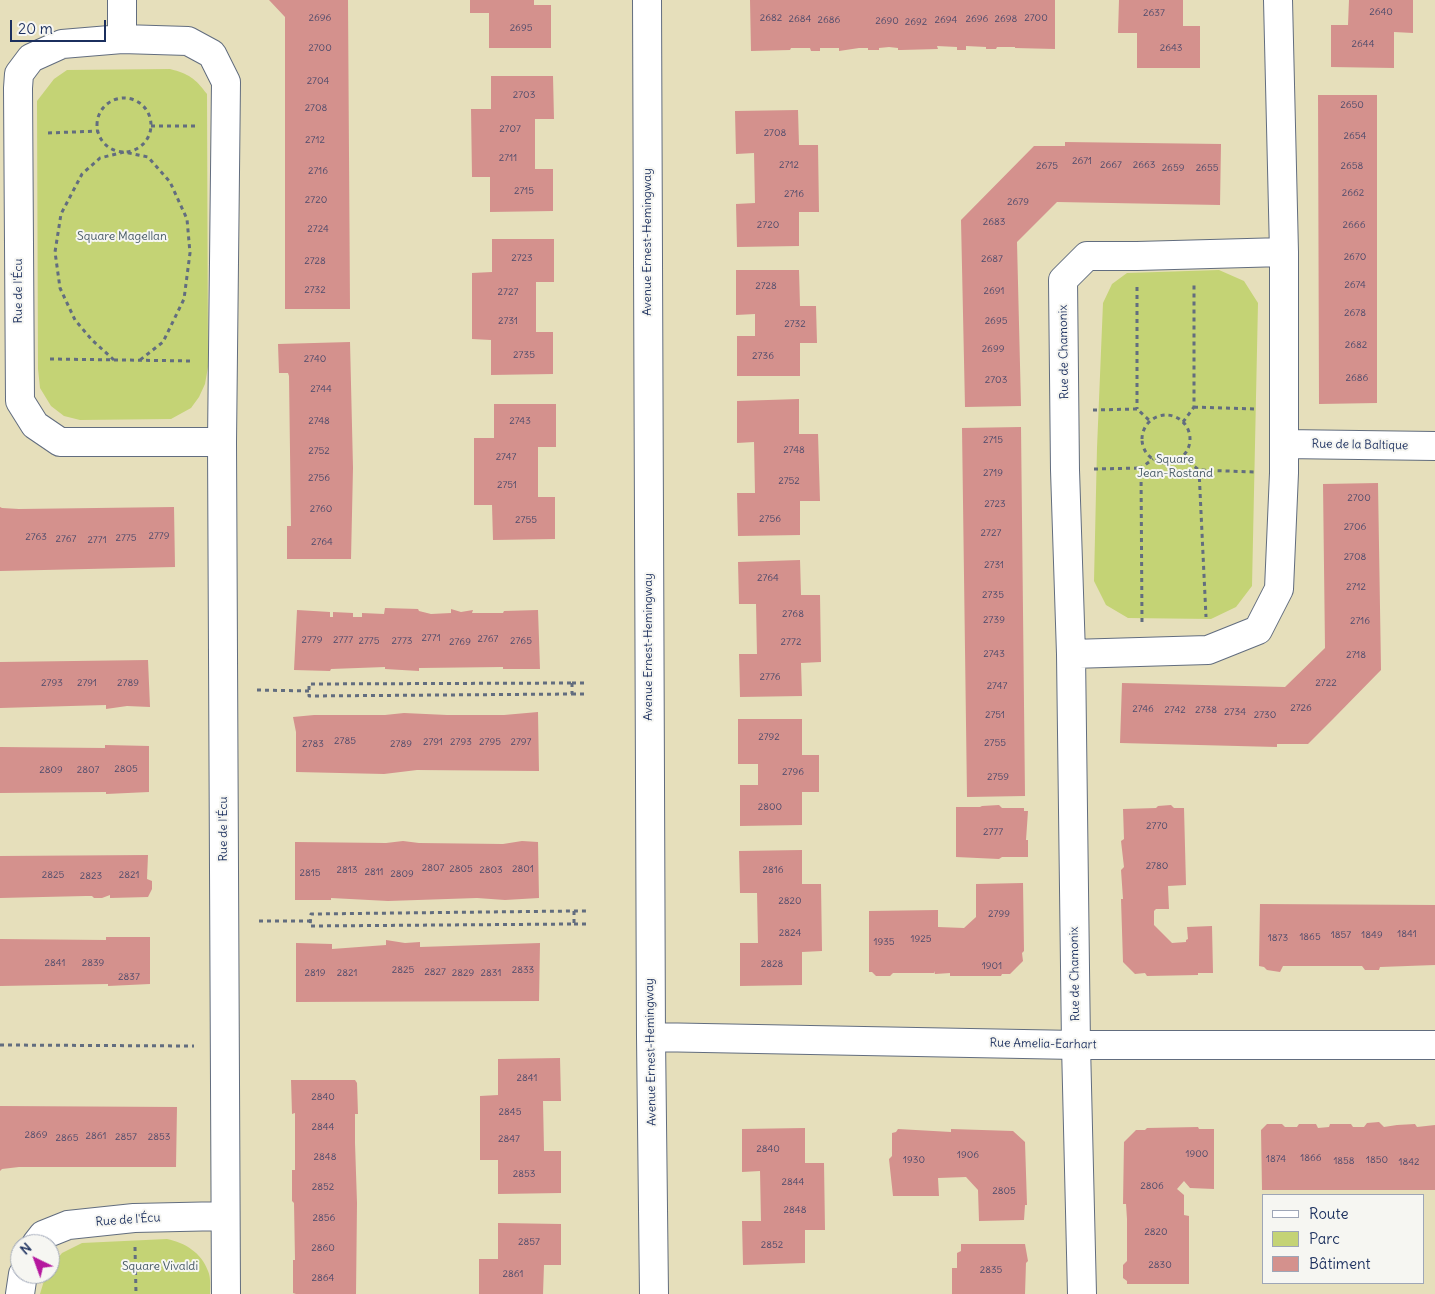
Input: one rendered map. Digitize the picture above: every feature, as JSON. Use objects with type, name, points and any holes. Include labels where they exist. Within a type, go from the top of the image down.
[{"type":"street","points":[[122,0],[122,39]]},
{"type":"street","name":"Avenue Ernest-Hemingway","points":[[647,0],[651,1037],[654,1294]]},
{"type":"street","points":[[1071,654],[1208,650],[1258,630],[1279,589],[1284,473],[1284,252],[1278,0]]},
{"type":"street","name":"Rue de l'Écu","points":[[222,442],[60,442],[35,425],[20,401],[18,88],[20,74],[31,58],[62,44],[122,39],[188,41],[212,54],[226,82],[222,442],[226,1294]]},
{"type":"street","name":"Rue de Chamonix","points":[[1082,1294],[1076,1045],[1071,654],[1065,470],[1063,280],[1087,256],[1284,252]]},
{"type":"street","name":"Rue de la Baltique","points":[[1284,444],[1435,446]]},
{"type":"street","name":"Rue Amelia-Earhart","points":[[651,1037],[1076,1045],[1435,1045]]},
{"type":"street","name":"Rue de l'Écu","points":[[45,1234],[68,1225],[134,1218],[225,1216]]},
{"type":"path","points":[[114,360],[92,340],[75,320],[60,288],[55,252],[61,214],[82,174],[100,158],[124,152],[133,150],[146,140],[151,126],[144,107],[137,102],[121,98],[112,101],[100,113],[97,122],[101,139],[107,146],[115,150],[124,152],[148,157],[170,182],[187,219],[190,253],[184,299],[180,308],[163,342],[140,360]]},
{"type":"path","points":[[151,126],[225,127]]},
{"type":"path","points":[[18,135],[98,131]]},
{"type":"path","points":[[1183,422],[1194,407],[1194,255]]},
{"type":"path","points":[[1137,256],[1137,409]]},
{"type":"path","points":[[20,359],[223,361]]},
{"type":"path","points":[[1194,407],[1284,409]]},
{"type":"path","points":[[1065,410],[1137,409],[1150,421]]},
{"type":"path","points":[[1168,415],[1176,417],[1183,422],[1188,428],[1190,436],[1186,451],[1182,457],[1167,462],[1153,459],[1147,453],[1142,439],[1150,421],[1160,416],[1168,415]]},
{"type":"path","points":[[1182,457],[1199,470],[1284,473]]},
{"type":"path","points":[[1065,470],[1141,468],[1153,459]]},
{"type":"path","points":[[1141,468],[1142,652]]},
{"type":"path","points":[[1199,470],[1208,650]]},
{"type":"path","points":[[572,682],[572,694]]},
{"type":"path","points":[[585,683],[309,684],[309,696],[585,694]]},
{"type":"path","points":[[257,690],[309,691]]},
{"type":"path","points":[[574,911],[574,924]]},
{"type":"path","points":[[586,912],[310,914],[310,926],[586,924]]},
{"type":"path","points":[[259,921],[310,921]]},
{"type":"path","points":[[0,1045],[225,1046]]},
{"type":"path","points":[[134,1218],[136,1294]]},
{"type":"green space","name":"Square Magellan","points":[[170,69],[191,77],[207,94],[208,367],[205,384],[191,408],[171,419],[80,420],[64,416],[51,406],[40,388],[38,369],[37,101],[54,79],[67,70]]},
{"type":"green space","name":"Square Jean-Rostand","points":[[1219,270],[1244,281],[1258,303],[1252,586],[1236,607],[1211,619],[1128,618],[1106,605],[1094,581],[1103,303],[1112,284],[1127,273]]},
{"type":"green space","name":"Square Vivaldi","points":[[167,1239],[180,1243],[192,1249],[205,1264],[209,1273],[210,1294],[40,1294],[43,1284],[60,1284],[60,1256],[62,1253],[82,1243]]},
{"type":"building","points":[[269,0],[348,0],[350,309],[285,309],[285,17]]},
{"type":"building","points":[[470,0],[534,0],[534,5],[551,5],[551,48],[489,48],[489,13],[470,13]]},
{"type":"building","points":[[750,0],[1055,0],[1055,49],[997,47],[996,49],[986,49],[986,47],[966,46],[966,50],[957,50],[957,47],[937,46],[938,49],[898,50],[898,48],[889,47],[879,48],[879,50],[859,48],[839,51],[839,48],[820,48],[820,51],[811,51],[810,48],[791,48],[790,50],[751,51]]},
{"type":"building","points":[[1119,0],[1183,0],[1183,26],[1200,26],[1200,68],[1137,68],[1137,33],[1118,33]]},
{"type":"building","points":[[1349,0],[1413,0],[1413,33],[1394,32],[1394,68],[1331,67],[1331,25],[1348,25]]},
{"type":"building","points":[[491,76],[553,76],[554,119],[535,119],[535,169],[553,169],[553,211],[490,212],[490,177],[472,177],[471,109],[491,109]]},
{"type":"building","points":[[1318,95],[1377,95],[1377,403],[1319,404]]},
{"type":"building","points":[[798,110],[799,145],[818,145],[819,212],[799,212],[799,246],[737,247],[736,204],[755,203],[754,153],[736,154],[735,111]]},
{"type":"building","points":[[1065,142],[1221,144],[1220,205],[1057,202],[1017,242],[1021,406],[965,407],[961,220],[1034,146],[1065,146]]},
{"type":"building","points":[[492,239],[554,239],[554,282],[536,282],[536,332],[553,332],[553,374],[491,375],[491,340],[472,339],[472,273],[492,272]]},
{"type":"building","points":[[736,270],[799,270],[800,306],[816,306],[817,343],[800,343],[800,376],[737,376],[737,336],[755,336],[755,314],[736,315]]},
{"type":"building","points":[[350,342],[353,468],[351,559],[287,559],[287,526],[291,526],[289,376],[288,373],[279,373],[278,344]]},
{"type":"building","points":[[799,399],[799,434],[818,434],[820,501],[800,501],[800,535],[738,536],[737,493],[755,493],[754,442],[737,443],[737,401]]},
{"type":"building","points":[[494,404],[556,404],[556,447],[538,447],[538,497],[555,497],[555,539],[493,540],[492,505],[474,505],[474,438],[494,438]]},
{"type":"building","points":[[1021,427],[1025,796],[967,797],[962,428]]},
{"type":"building","points":[[1378,483],[1381,670],[1333,719],[1308,744],[1277,744],[1277,747],[1120,743],[1122,683],[1285,687],[1325,648],[1323,484]]},
{"type":"building","points":[[0,507],[19,509],[174,507],[175,567],[0,571]]},
{"type":"building","points":[[800,560],[801,595],[820,595],[821,662],[801,663],[802,696],[740,697],[739,654],[757,654],[756,604],[739,604],[738,562]]},
{"type":"building","points":[[385,608],[418,609],[419,611],[431,614],[451,613],[451,609],[461,612],[473,610],[472,613],[538,610],[540,669],[503,669],[503,667],[419,668],[419,671],[385,669],[385,667],[331,669],[330,671],[294,670],[297,610],[330,612],[330,617],[333,617],[333,612],[353,613],[353,617],[362,617],[362,613],[384,614]]},
{"type":"building","points":[[148,660],[150,707],[127,706],[106,709],[106,705],[0,708],[0,662]]},
{"type":"building","points":[[538,712],[539,771],[417,770],[384,774],[296,772],[296,732],[293,717],[404,713],[504,715]]},
{"type":"building","points":[[738,719],[802,719],[802,755],[819,755],[819,792],[802,792],[802,825],[740,826],[740,785],[758,785],[758,764],[738,764]]},
{"type":"building","points":[[105,745],[149,746],[149,792],[106,794],[106,792],[0,793],[0,747],[105,748]]},
{"type":"building","points":[[999,805],[1002,808],[1024,808],[1024,811],[1028,811],[1026,840],[1028,840],[1028,857],[1002,857],[999,859],[956,857],[956,807]]},
{"type":"building","points":[[1171,805],[1174,808],[1184,808],[1186,885],[1168,886],[1169,909],[1156,909],[1154,911],[1154,925],[1172,943],[1186,942],[1188,939],[1187,927],[1212,926],[1213,973],[1147,976],[1145,973],[1135,974],[1123,962],[1121,870],[1124,867],[1121,841],[1124,839],[1123,809],[1156,808],[1158,806]]},
{"type":"building","points":[[403,841],[419,843],[503,844],[522,841],[538,842],[539,898],[388,901],[331,898],[331,900],[295,900],[295,842],[386,843]]},
{"type":"building","points":[[802,850],[802,884],[821,884],[822,951],[802,952],[802,985],[740,986],[740,943],[758,943],[757,893],[740,893],[739,851]]},
{"type":"building","points":[[148,855],[147,879],[152,881],[152,889],[148,897],[110,898],[110,895],[102,898],[86,896],[0,898],[0,856]]},
{"type":"building","points":[[1023,883],[1023,961],[1010,974],[1002,974],[1001,976],[950,976],[950,973],[935,974],[934,971],[934,973],[893,973],[890,976],[876,976],[869,972],[869,911],[938,910],[938,927],[964,928],[976,917],[976,884]]},
{"type":"building","points":[[1260,904],[1435,905],[1435,965],[1380,967],[1379,970],[1365,970],[1362,966],[1283,966],[1280,972],[1267,970],[1259,966]]},
{"type":"building","points":[[106,937],[150,937],[150,984],[0,986],[0,939],[106,940]]},
{"type":"building","points":[[386,940],[405,943],[420,942],[420,947],[540,943],[539,1001],[296,1002],[296,943],[332,944],[332,949],[386,945]]},
{"type":"building","points":[[560,1058],[561,1101],[543,1101],[544,1151],[561,1151],[561,1193],[498,1194],[498,1160],[480,1160],[480,1096],[498,1095],[498,1059]]},
{"type":"building","points":[[291,1080],[355,1080],[357,1083],[358,1114],[355,1114],[357,1203],[356,1294],[293,1293],[293,1260],[295,1260],[292,1170],[295,1170],[295,1113],[292,1114]]},
{"type":"building","points":[[0,1106],[177,1107],[176,1167],[19,1167],[2,1169],[0,1171]]},
{"type":"building","points":[[1379,1122],[1384,1127],[1415,1124],[1417,1127],[1435,1125],[1435,1190],[1262,1190],[1261,1130],[1267,1124],[1297,1127],[1299,1124],[1316,1124],[1318,1128],[1329,1127],[1330,1124],[1351,1124],[1353,1127],[1364,1127],[1367,1123]]},
{"type":"building","points":[[1198,1127],[1199,1129],[1214,1129],[1214,1189],[1190,1188],[1184,1181],[1177,1189],[1184,1195],[1184,1215],[1189,1216],[1189,1284],[1127,1284],[1127,1281],[1123,1278],[1123,1265],[1127,1261],[1126,1204],[1123,1204],[1124,1142],[1136,1130]]},
{"type":"building","points":[[805,1128],[805,1163],[824,1163],[825,1230],[805,1230],[805,1263],[743,1265],[742,1221],[761,1221],[760,1171],[742,1172],[742,1129]]},
{"type":"building","points":[[898,1129],[951,1132],[951,1129],[1013,1131],[1025,1142],[1027,1205],[1025,1205],[1024,1220],[979,1221],[978,1190],[966,1177],[938,1178],[939,1196],[893,1196],[889,1159],[892,1156],[892,1133]]},
{"type":"building","points":[[498,1223],[561,1224],[561,1265],[544,1265],[543,1294],[479,1294],[479,1259],[498,1259]]},
{"type":"building","points":[[961,1244],[1025,1244],[1028,1261],[1026,1263],[1025,1294],[952,1294],[952,1268],[957,1268],[957,1253],[961,1251]]}]
